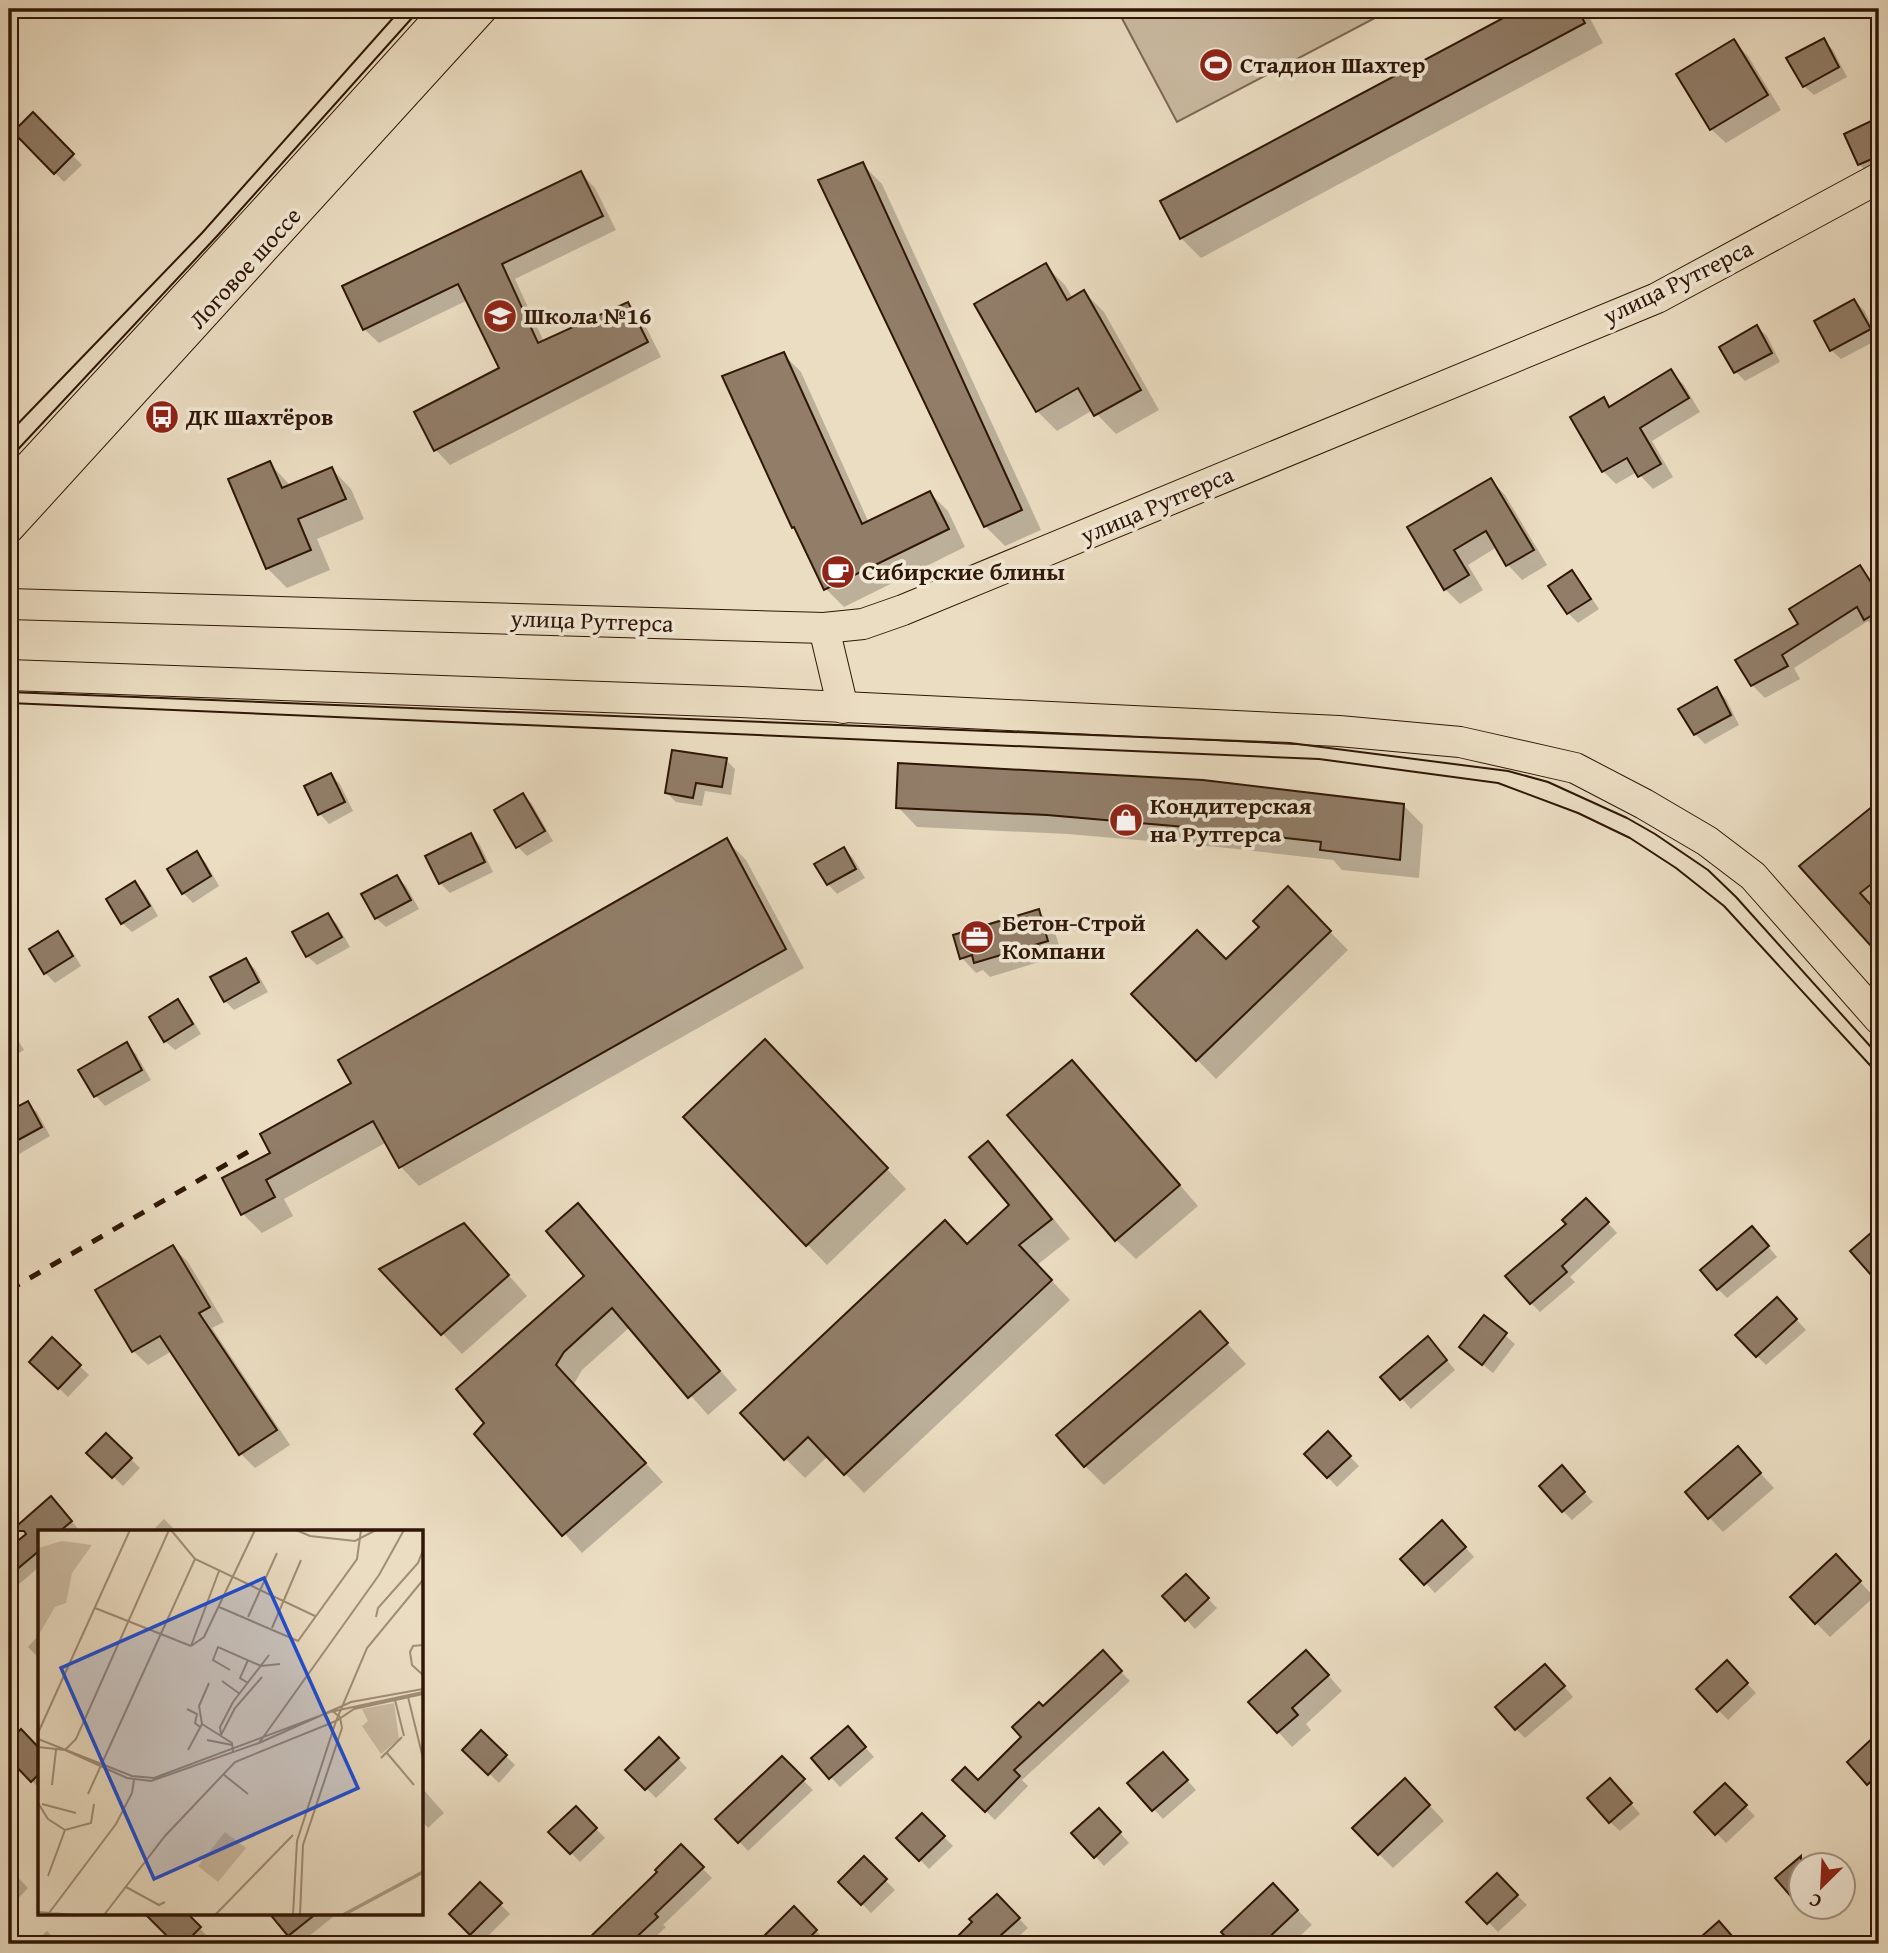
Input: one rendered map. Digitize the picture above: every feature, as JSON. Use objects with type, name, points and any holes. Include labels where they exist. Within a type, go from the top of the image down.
[{"type":"main road","name":"Логовое шоссе","points":[[9,488],[447,9]]},
{"type":"main road","name":"Логовое шоссе","points":[[9,528],[482,9]]},
{"type":"main road","name":"улица Рутгерса","points":[[9,604],[824,628],[863,624],[903,610],[1657,298],[1879,178]]},
{"type":"main road","points":[[824,628],[843,708]]},
{"type":"main road","points":[[9,676],[611,696],[1339,731],[1460,742],[1575,768],[1707,841],[1753,876],[1879,1019]]},
{"type":"shaded area","name":"Стадион Шахтер","points":[[1117,9],[1392,9],[1177,122]]},
{"type":"building","points":[[1520,9],[1577,9],[1585,23],[1180,239],[1160,201]]},
{"type":"building","points":[[1824,38],[1839,67],[1803,87],[1786,58]]},
{"type":"building","points":[[1734,39],[1768,95],[1710,130],[1676,74]]},
{"type":"building","points":[[33,112],[74,154],[54,174],[13,132]]},
{"type":"building","points":[[1873,120],[1879,134],[1879,156],[1858,165],[1844,134]]},
{"type":"building","points":[[863,162],[1022,510],[984,527],[818,180]]},
{"type":"building","name":"Школа №16","points":[[581,171],[603,216],[502,264],[538,343],[628,302],[648,342],[434,451],[414,412],[499,368],[458,284],[363,330],[342,286]]},
{"type":"building","points":[[1046,263],[1067,300],[1084,290],[1141,390],[1094,416],[1078,388],[1036,412],[974,304]]},
{"type":"building","points":[[1854,299],[1871,329],[1830,351],[1814,321]]},
{"type":"building","points":[[1757,325],[1772,353],[1734,373],[1719,347]]},
{"type":"building","points":[[784,352],[862,524],[930,491],[949,529],[824,590],[794,527],[792,528],[722,376]]},
{"type":"building","points":[[1671,369],[1689,398],[1640,428],[1661,464],[1638,477],[1627,458],[1602,472],[1570,417],[1604,397],[1609,407]]},
{"type":"building","points":[[270,461],[282,488],[332,467],[346,499],[298,519],[311,550],[266,569],[228,479]]},
{"type":"building","points":[[1491,478],[1534,550],[1506,566],[1486,531],[1454,550],[1469,575],[1444,590],[1407,527]]},
{"type":"building","points":[[1860,565],[1879,595],[1879,611],[1864,620],[1857,607],[1782,655],[1788,666],[1751,686],[1735,660],[1798,624],[1789,609]]},
{"type":"building","points":[[1572,570],[1591,599],[1567,614],[1548,586]]},
{"type":"building","points":[[1717,687],[1731,715],[1694,735],[1678,709]]},
{"type":"building","points":[[672,750],[727,758],[722,787],[696,783],[693,798],[665,793]]},
{"type":"building","points":[[898,763],[1203,780],[1404,804],[1400,860],[1320,850],[1321,842],[1197,828],[1047,815],[896,808]]},
{"type":"building","points":[[331,773],[345,802],[318,815],[304,786]]},
{"type":"building","points":[[523,793],[545,831],[516,848],[494,810]]},
{"type":"building","points":[[1879,801],[1879,878],[1860,893],[1879,914],[1879,955],[1799,866]]},
{"type":"building","points":[[471,833],[485,862],[439,884],[425,856]]},
{"type":"building","points":[[727,838],[786,949],[399,1168],[373,1121],[266,1180],[275,1197],[241,1215],[222,1178],[270,1153],[260,1134],[351,1083],[338,1060]]},
{"type":"building","points":[[844,847],[856,869],[827,885],[814,864]]},
{"type":"building","points":[[197,851],[211,876],[182,894],[167,869]]},
{"type":"building","points":[[397,875],[411,900],[375,919],[361,894]]},
{"type":"building","points":[[135,881],[150,906],[121,924],[106,899]]},
{"type":"building","points":[[1288,886],[1331,931],[1196,1061],[1131,994],[1197,930],[1226,959],[1259,927],[1253,921]]},
{"type":"building","points":[[1039,909],[1048,941],[974,963],[972,955],[960,959],[953,935]]},
{"type":"building","points":[[328,913],[342,937],[306,957],[292,932]]},
{"type":"building","points":[[58,931],[73,956],[44,974],[29,949]]},
{"type":"building","points":[[246,958],[259,982],[224,1002],[210,977]]},
{"type":"building","points":[[178,999],[193,1024],[164,1042],[149,1017]]},
{"type":"building","points":[[765,1039],[888,1168],[806,1246],[683,1117]]},
{"type":"building","points":[[127,1042],[142,1070],[94,1097],[78,1070]]},
{"type":"building","points":[[1072,1060],[1180,1185],[1115,1241],[1007,1115]]},
{"type":"building","points":[[28,1101],[42,1127],[9,1145],[9,1111]]},
{"type":"building","points":[[988,1141],[1052,1219],[1019,1245],[1052,1280],[844,1475],[808,1437],[784,1460],[740,1413],[945,1220],[967,1244],[1009,1205],[969,1157]]},
{"type":"building","points":[[1586,1198],[1609,1222],[1562,1266],[1567,1272],[1530,1304],[1505,1276],[1566,1224],[1562,1220]]},
{"type":"building","points":[[578,1203],[720,1371],[688,1398],[612,1308],[564,1352],[556,1365],[646,1463],[562,1536],[474,1434],[484,1423],[456,1389],[584,1276],[546,1231]]},
{"type":"building","points":[[464,1223],[509,1275],[441,1335],[379,1269]]},
{"type":"building","points":[[1752,1226],[1769,1246],[1717,1290],[1700,1270]]},
{"type":"building","points":[[1879,1226],[1879,1284],[1850,1251]]},
{"type":"building","points":[[173,1245],[210,1307],[199,1313],[277,1430],[239,1455],[160,1336],[132,1352],[95,1290]]},
{"type":"building","points":[[1777,1297],[1797,1319],[1756,1357],[1735,1335]]},
{"type":"building","points":[[1200,1311],[1228,1343],[1084,1467],[1056,1435]]},
{"type":"building","points":[[1484,1315],[1507,1333],[1482,1365],[1459,1347]]},
{"type":"building","points":[[1428,1336],[1447,1360],[1400,1400],[1380,1377]]},
{"type":"building","points":[[52,1337],[81,1365],[58,1389],[29,1362]]},
{"type":"building","points":[[1328,1431],[1351,1456],[1327,1478],[1304,1454]]},
{"type":"building","points":[[106,1433],[132,1458],[112,1478],[86,1453]]},
{"type":"building","points":[[1738,1446],[1761,1473],[1708,1519],[1685,1492]]},
{"type":"building","points":[[1562,1465],[1585,1492],[1562,1512],[1539,1486]]},
{"type":"building","points":[[51,1496],[72,1521],[61,1530],[38,1530],[38,1552],[9,1576],[9,1548],[26,1534],[24,1531],[11,1531]]},
{"type":"building","points":[[1442,1520],[1466,1547],[1424,1585],[1400,1559]]},
{"type":"building","points":[[1836,1554],[1861,1581],[1815,1624],[1790,1597]]},
{"type":"building","points":[[1186,1574],[1209,1598],[1185,1621],[1162,1596]]},
{"type":"building","points":[[1103,1650],[1122,1671],[1014,1770],[1020,1776],[985,1812],[952,1780],[965,1767],[978,1780],[1021,1737],[1012,1727],[1039,1702],[1043,1706]]},
{"type":"building","points":[[1306,1650],[1329,1675],[1292,1708],[1298,1715],[1277,1733],[1248,1702]]},
{"type":"building","points":[[1727,1660],[1748,1683],[1717,1712],[1696,1689]]},
{"type":"building","points":[[1545,1664],[1565,1686],[1515,1730],[1495,1707]]},
{"type":"building","points":[[848,1726],[866,1747],[829,1779],[811,1758]]},
{"type":"building","points":[[21,1729],[38,1747],[38,1775],[31,1782],[9,1759],[9,1741]]},
{"type":"building","points":[[481,1730],[507,1755],[488,1775],[462,1750]]},
{"type":"building","points":[[1879,1732],[1879,1774],[1867,1785],[1847,1762]]},
{"type":"building","points":[[659,1737],[679,1758],[645,1790],[625,1770]]},
{"type":"building","points":[[1163,1752],[1188,1780],[1152,1811],[1127,1783]]},
{"type":"building","points":[[782,1756],[805,1779],[738,1843],[715,1819]]},
{"type":"building","points":[[1405,1778],[1430,1805],[1378,1855],[1352,1828]]},
{"type":"building","points":[[1610,1778],[1632,1803],[1609,1823],[1587,1798]]},
{"type":"building","points":[[1725,1783],[1747,1805],[1715,1835],[1694,1812]]},
{"type":"building","points":[[576,1806],[597,1828],[570,1854],[548,1832]]},
{"type":"building","points":[[1099,1808],[1121,1832],[1094,1858],[1071,1833]]},
{"type":"building","points":[[922,1813],[945,1836],[919,1861],[896,1838]]},
{"type":"building","points":[[681,1844],[704,1867],[655,1914],[658,1917],[629,1944],[583,1944],[657,1872],[655,1870]]},
{"type":"building","points":[[864,1856],[887,1879],[861,1905],[838,1882]]},
{"type":"building","points":[[1786,1869],[1786,1891],[1775,1878]]},
{"type":"building","points":[[1497,1873],[1518,1895],[1487,1924],[1466,1902]]},
{"type":"building","points":[[480,1882],[502,1903],[470,1935],[449,1914]]},
{"type":"building","points":[[1273,1883],[1298,1910],[1262,1944],[1232,1944],[1221,1932]]},
{"type":"building","points":[[997,1894],[1020,1918],[991,1944],[950,1944],[972,1922],[969,1919]]},
{"type":"building","points":[[794,1906],[817,1930],[803,1944],[756,1944]]},
{"type":"building","points":[[145,1914],[188,1914],[201,1927],[184,1944],[175,1944]]},
{"type":"building","points":[[270,1914],[316,1914],[288,1936]]},
{"type":"building","points":[[1719,1921],[1739,1944],[1693,1944]]},
{"type":"tram line","points":[[9,433],[202,233],[401,9]]},
{"type":"tram line","points":[[9,459],[218,235],[420,9]]},
{"type":"tram line","points":[[9,692],[1290,743],[1508,771],[1548,782],[1627,818],[1708,870],[1736,897],[1879,1056]]},
{"type":"tram line","points":[[9,703],[1319,759],[1498,783],[1578,813],[1630,838],[1676,868],[1724,906],[1879,1075]]},
{"type":"railway","points":[[9,1290],[253,1149]]},
{"type":"place","name":"Стадион Шахтер","points":[[1216,65]]},
{"type":"place","name":"Школа №16","points":[[500,316]]},
{"type":"place","name":"ДК Шахтёров","points":[[162,417]]},
{"type":"place","name":"Сибирские блины","points":[[838,572]]},
{"type":"place","name":"Кондитерская на Рутгерса","points":[[1126,820]]},
{"type":"place","name":"Бетон-Строй Компани","points":[[977,937]]}]
